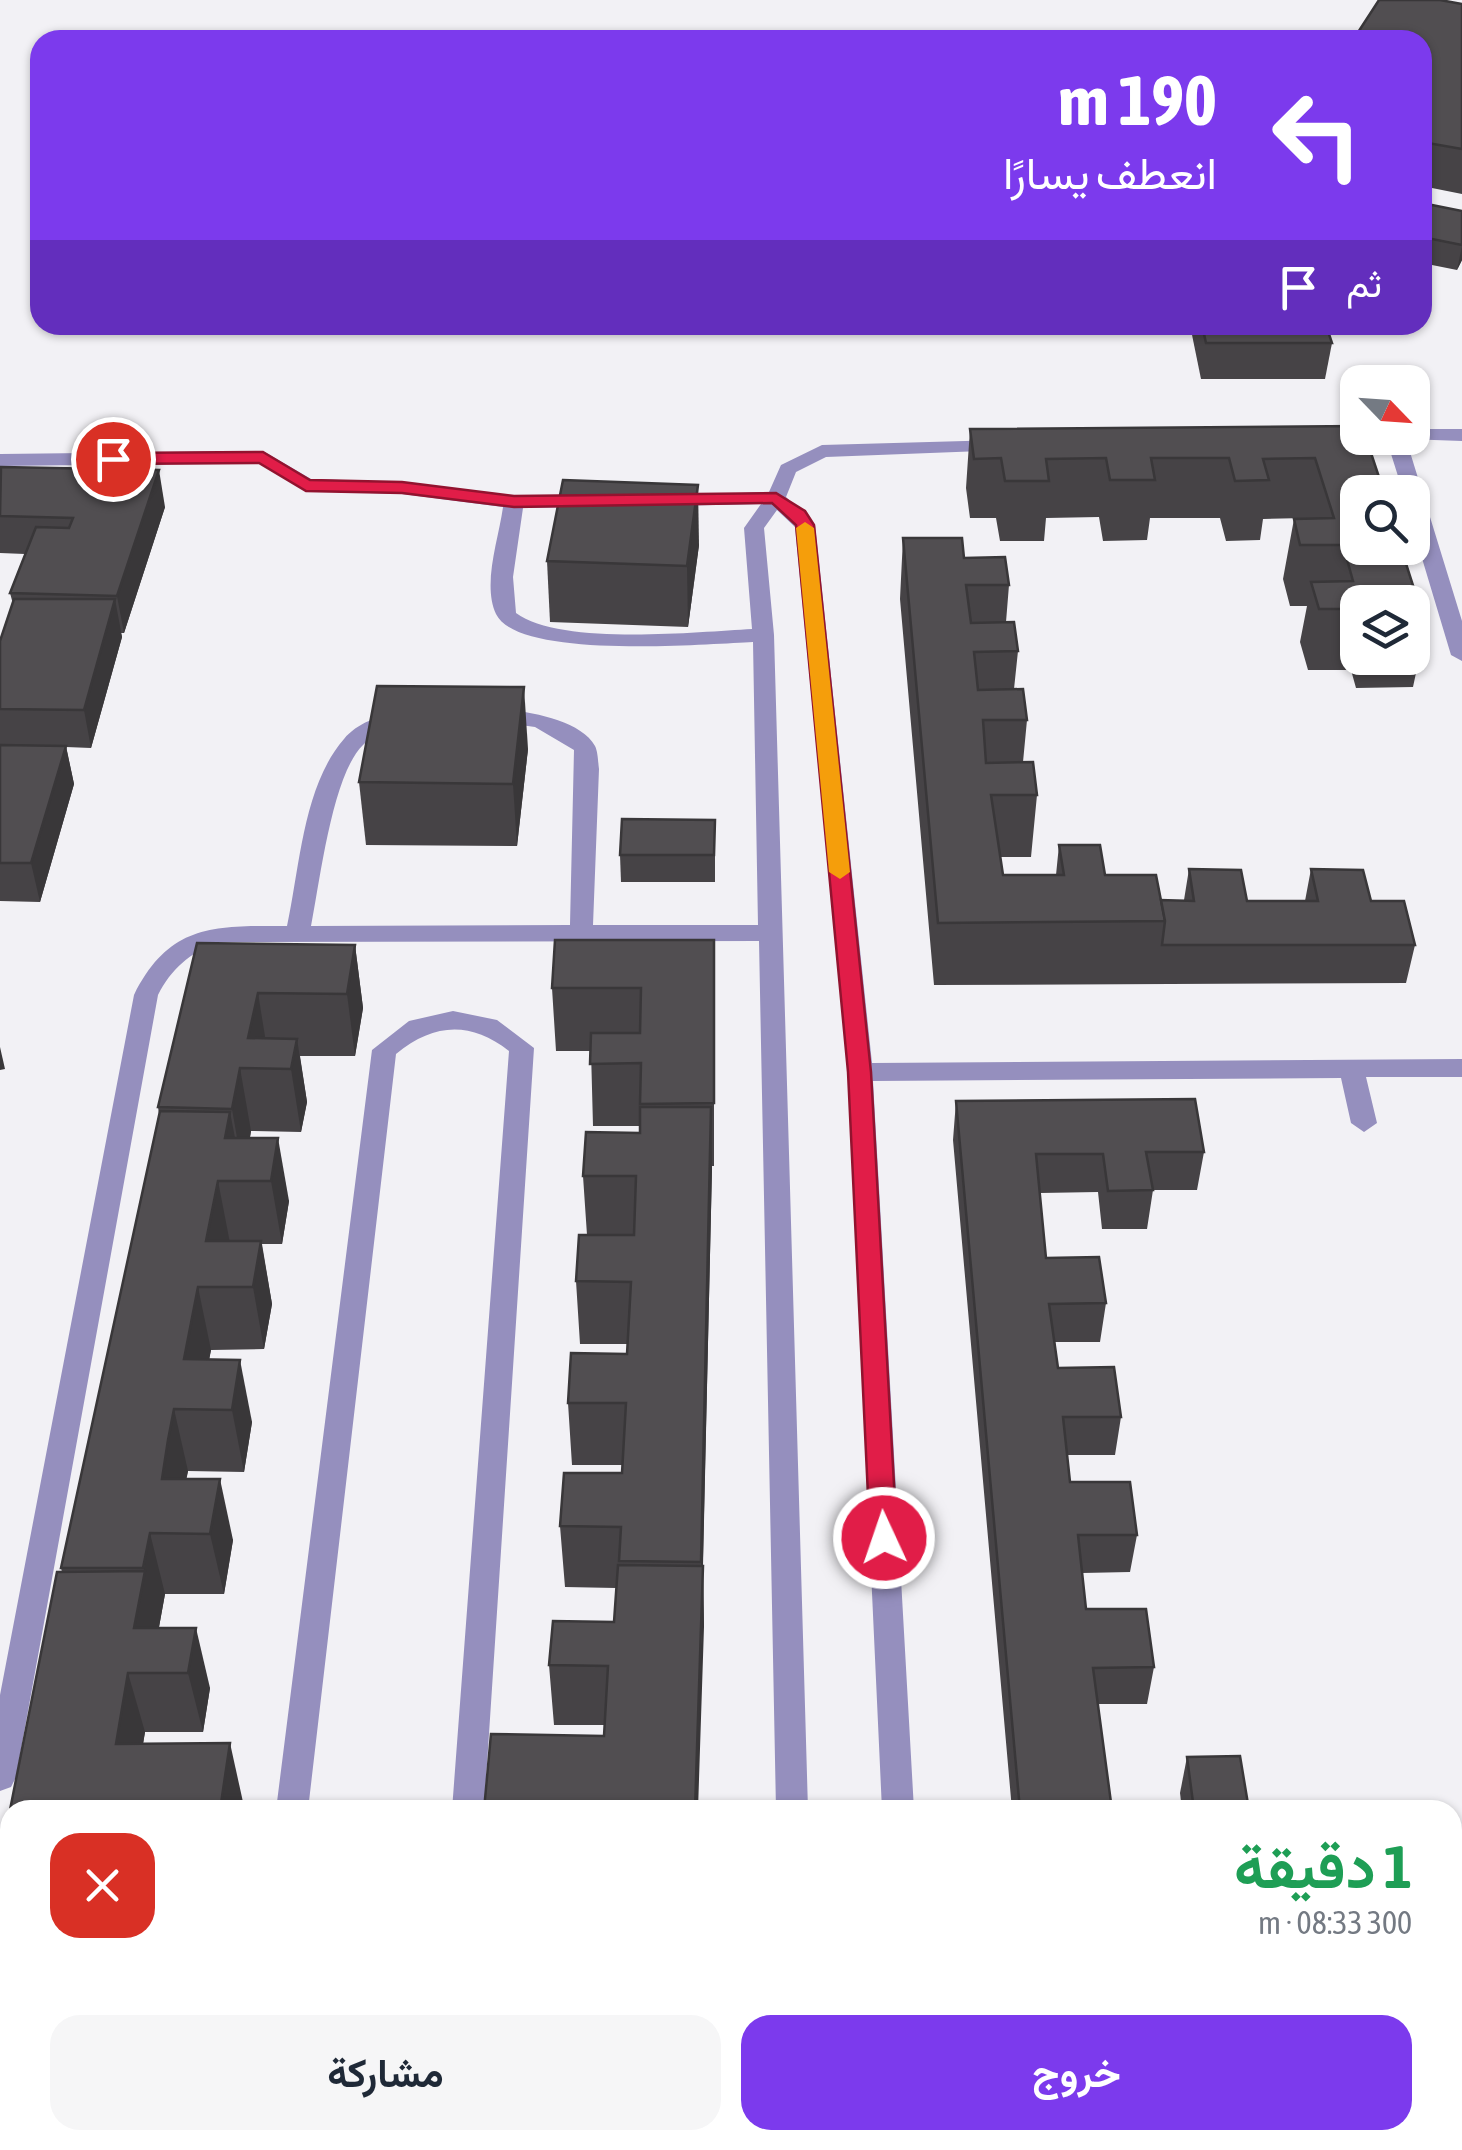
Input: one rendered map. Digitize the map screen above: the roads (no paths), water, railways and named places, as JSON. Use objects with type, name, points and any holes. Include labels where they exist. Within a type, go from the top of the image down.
[{"type":"street","points":[[1430,435],[1462,435]]},
{"type":"street","points":[[792,1800],[764,635],[754,528],[776,498],[788,470],[822,451],[1020,445]]},
{"type":"street","points":[[1401,455],[1462,655]]},
{"type":"street","points":[[0,460],[263,457],[306,485],[402,488],[514,502],[608,500]]},
{"type":"street","points":[[645,500],[776,498],[805,525],[860,1072],[897,1800]]},
{"type":"street","points":[[514,502],[502,601],[508,620],[525,632],[563,638],[764,635]]},
{"type":"street","points":[[297,935],[335,771],[351,744],[382,722],[416,713]]},
{"type":"street","points":[[472,714],[527,716],[559,726],[585,748],[580,934]]},
{"type":"street","points":[[0,1777],[146,995],[158,967],[186,945],[214,934],[770,934]]},
{"type":"street","points":[[293,1800],[384,1050],[406,1029],[440,1018],[464,1018],[500,1029],[522,1048],[469,1800]]},
{"type":"street","points":[[860,1072],[1462,1068]]},
{"type":"street","points":[[1352,1069],[1364,1123]]}]
